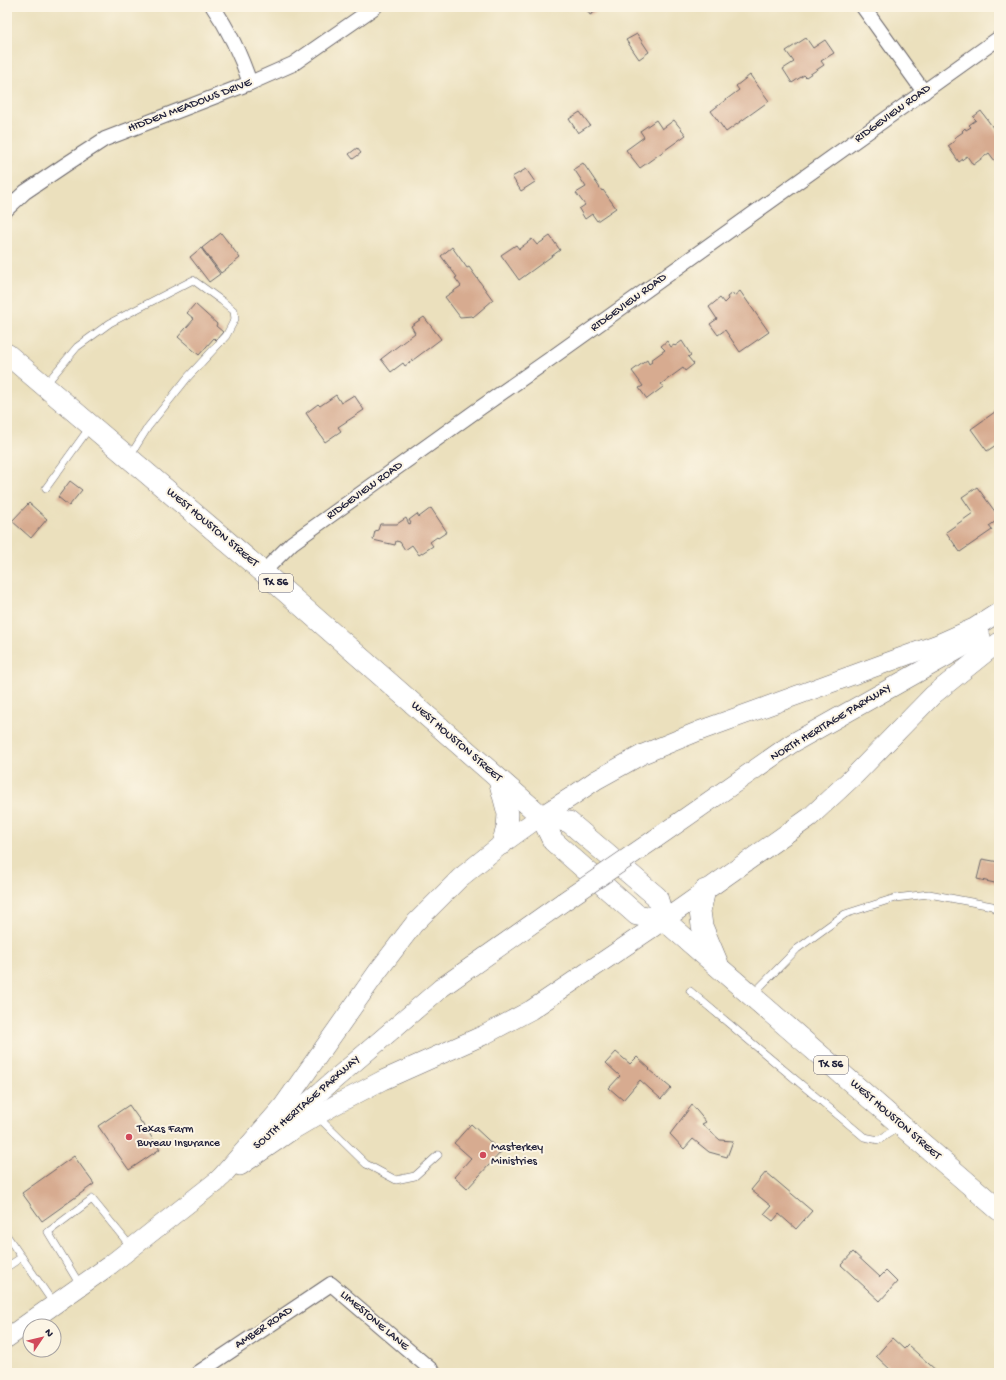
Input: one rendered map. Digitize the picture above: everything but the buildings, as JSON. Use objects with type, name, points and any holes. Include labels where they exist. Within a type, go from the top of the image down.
[{"type":"main road","name":"WEST HOUSTON STREET","points":[[9,359],[44,386],[263,572],[541,816],[553,841],[637,915],[664,920],[999,1210]]},
{"type":"main road","points":[[215,1184],[283,1106],[378,971],[414,924],[460,878],[502,844],[596,780],[643,754],[700,731],[938,644],[974,628],[999,612]]},
{"type":"main road","name":"NORTH HERITAGE PARKWAY","points":[[610,870],[791,744],[999,626]]},
{"type":"main road","points":[[310,1111],[484,1035],[531,1010],[664,920],[810,817],[855,775],[933,694],[999,642]]},
{"type":"main road","points":[[499,780],[508,814],[507,828],[502,844]]},
{"type":"main road","name":"SOUTH HERITAGE PARKWAY","points":[[7,1338],[132,1248],[310,1111],[442,988],[610,870]]},
{"type":"main road","points":[[705,890],[700,911],[702,926],[720,968]]},
{"type":"street","points":[[212,7],[235,44],[250,83]]},
{"type":"street","name":"HIDDEN MEADOWS DRIVE","points":[[7,209],[25,192],[105,139],[250,83],[293,64],[375,7]]},
{"type":"street","points":[[863,7],[924,92]]},
{"type":"street","name":"RIDGEVIEW ROAD","points":[[263,572],[292,543],[999,38]]},
{"type":"street","name":"AMBER ROAD","points":[[198,1373],[331,1284]]},
{"type":"street","name":"LIMESTONE LANE","points":[[331,1284],[436,1373]]},
{"type":"lane","points":[[44,386],[77,347],[110,323],[193,280],[222,300],[234,311],[235,319],[226,336],[188,377],[148,427],[129,458]]},
{"type":"lane","points":[[46,488],[91,426]]},
{"type":"lane","points":[[752,996],[797,948],[846,914],[895,898],[929,894],[992,906],[999,911]]},
{"type":"lane","points":[[690,991],[864,1136],[879,1140],[901,1126]]},
{"type":"lane","points":[[310,1111],[366,1164],[396,1180],[415,1176],[438,1155]]},
{"type":"lane","points":[[81,1286],[48,1232],[92,1199],[132,1248]]},
{"type":"lane","points":[[7,1236],[54,1305]]},
{"type":"lane","points":[[7,1266],[22,1257]]},
{"type":"place","name":"Texas Farm Bureau Insurance","points":[[129,1137]]},
{"type":"place","name":"Masterkey Ministries","points":[[483,1155]]}]
